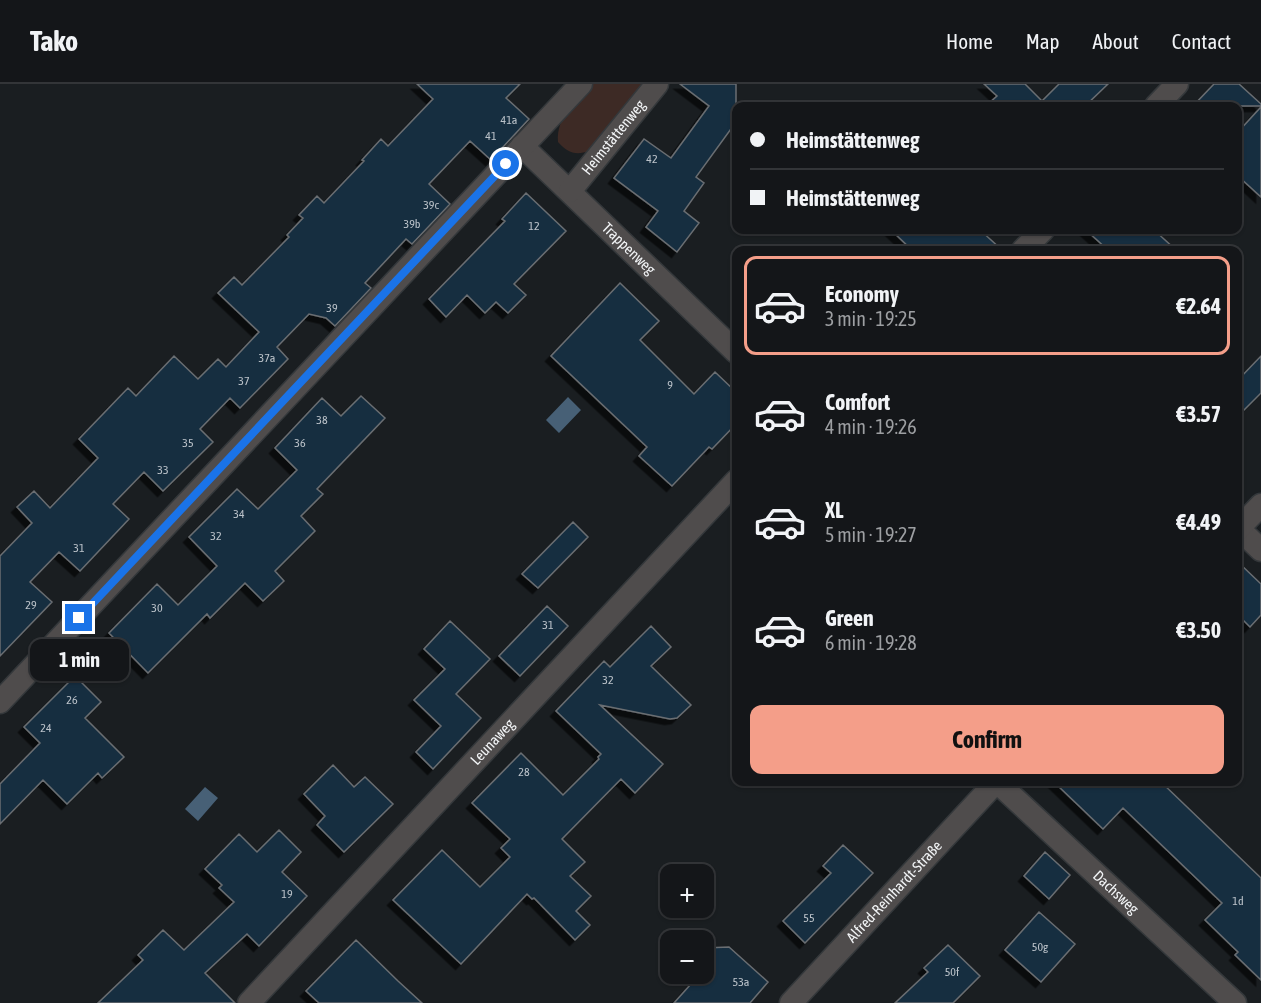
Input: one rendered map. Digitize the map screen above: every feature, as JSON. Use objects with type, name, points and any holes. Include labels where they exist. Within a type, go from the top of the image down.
[{"type":"street","points":[[0,702],[581,84]]},
{"type":"street","name":"Heimstättenweg","points":[[570,191],[657,84]]},
{"type":"street","points":[[1160,102],[1177,84]]},
{"type":"street","name":"Trappenweg","points":[[522,146],[732,348]]},
{"type":"street","points":[[1027,246],[1039,234]]},
{"type":"street","name":"Leunaweg","points":[[249,1003],[732,485]]},
{"type":"street","points":[[1242,524],[1261,505]]},
{"type":"street","points":[[1242,532],[1261,550]]},
{"type":"street","name":"Alfred-Reinhardt-Straße","points":[[791,1003],[993,786]]},
{"type":"street","name":"Dachsweg","points":[[1001,786],[1235,1003]]},
{"type":"shaded area","points":[[593,84],[645,84],[589,151],[572,152],[558,142],[560,124],[574,103]]},
{"type":"water","points":[[568,397],[581,410],[559,433],[546,420]]},
{"type":"water","points":[[205,787],[218,798],[198,821],[185,809]]},
{"type":"building","points":[[417,84],[520,84],[506,98],[529,119],[491,160],[470,141],[429,184],[450,204],[412,244],[406,239],[365,283],[371,288],[335,326],[326,318],[309,314],[277,347],[288,359],[240,408],[230,398],[200,429],[213,442],[163,491],[144,472],[113,504],[129,519],[80,571],[59,552],[30,582],[52,602],[0,656],[0,556],[32,523],[17,507],[34,491],[50,508],[98,458],[79,439],[128,388],[136,396],[174,356],[198,379],[218,359],[226,367],[259,332],[218,293],[234,277],[242,285],[289,237],[287,235],[303,218],[299,215],[317,196],[324,203],[364,161],[362,160],[381,139],[388,146],[433,99]]},
{"type":"building","points":[[680,84],[736,84],[736,102],[732,102],[732,128],[696,177],[704,183],[684,211],[699,223],[677,252],[646,227],[658,211],[614,178],[644,139],[671,158],[709,106]]},
{"type":"building","points":[[984,84],[1025,84],[1042,101],[1059,84],[1108,84],[1089,102],[990,102],[997,96]]},
{"type":"building","points":[[1214,84],[1239,84],[1261,106],[1242,106],[1242,102],[1197,102]]},
{"type":"building","points":[[1261,107],[1261,197],[1242,180],[1242,128]]},
{"type":"building","points":[[526,193],[566,231],[514,284],[526,295],[508,313],[496,302],[485,313],[467,295],[446,317],[429,299],[505,221],[502,219]]},
{"type":"building","points":[[895,234],[984,234],[998,246],[908,246]]},
{"type":"building","points":[[1090,234],[1158,234],[1172,246],[1104,246]]},
{"type":"building","points":[[620,283],[659,321],[640,340],[694,394],[715,372],[732,388],[732,428],[712,449],[709,447],[672,486],[639,456],[647,447],[551,356]]},
{"type":"building","points":[[1261,356],[1261,393],[1242,412],[1242,376]]},
{"type":"building","points":[[361,396],[385,418],[317,489],[323,494],[301,516],[315,531],[275,571],[284,581],[263,601],[245,583],[210,618],[207,614],[148,673],[109,633],[157,584],[178,605],[217,566],[189,537],[237,489],[258,509],[297,470],[275,448],[322,398],[341,416]]},
{"type":"building","points":[[573,522],[588,537],[538,588],[522,574]]},
{"type":"building","points":[[1242,566],[1261,584],[1261,615],[1250,627],[1242,619]]},
{"type":"building","points":[[547,606],[568,626],[520,676],[499,656]]},
{"type":"building","points":[[450,621],[490,659],[456,694],[481,718],[433,769],[416,752],[441,726],[414,700],[445,669],[424,649]]},
{"type":"building","points":[[651,626],[671,647],[651,666],[691,705],[677,718],[670,719],[600,705],[663,764],[635,793],[621,779],[562,839],[585,862],[570,876],[591,896],[576,911],[590,925],[575,940],[534,898],[532,899],[527,894],[461,964],[393,900],[442,850],[480,887],[510,857],[501,848],[510,839],[472,803],[521,753],[563,795],[599,759],[601,754],[556,711],[604,661],[610,667]]},
{"type":"building","points":[[75,676],[101,702],[85,718],[124,757],[102,778],[98,773],[67,804],[43,780],[0,824],[0,784],[40,743],[24,727]]},
{"type":"building","points":[[333,765],[354,787],[365,777],[393,804],[344,852],[317,825],[325,816],[304,794]]},
{"type":"building","points":[[1058,786],[1165,786],[1261,878],[1261,980],[1235,955],[1238,952],[1205,920],[1222,903],[1123,808],[1103,829]]},
{"type":"building","points":[[279,830],[301,852],[282,872],[307,896],[259,946],[247,934],[205,973],[235,1003],[98,1003],[143,960],[138,955],[163,930],[184,950],[234,902],[219,888],[222,885],[205,869],[239,834],[257,852]]},
{"type":"building","points":[[843,845],[873,873],[805,943],[783,921],[831,873],[823,866]]},
{"type":"building","points":[[1045,852],[1070,875],[1049,899],[1024,876]]},
{"type":"building","points":[[1039,912],[1075,944],[1041,982],[1005,950]]},
{"type":"building","points":[[356,940],[422,1003],[319,1003],[306,991]]},
{"type":"building","points":[[948,945],[980,976],[953,1003],[895,1003],[928,972],[924,968]]},
{"type":"building","points":[[729,947],[768,982],[750,1003],[674,1003],[691,984],[714,984],[714,948]]},
{"type":"route","points":[[79,618],[506,164]]}]
